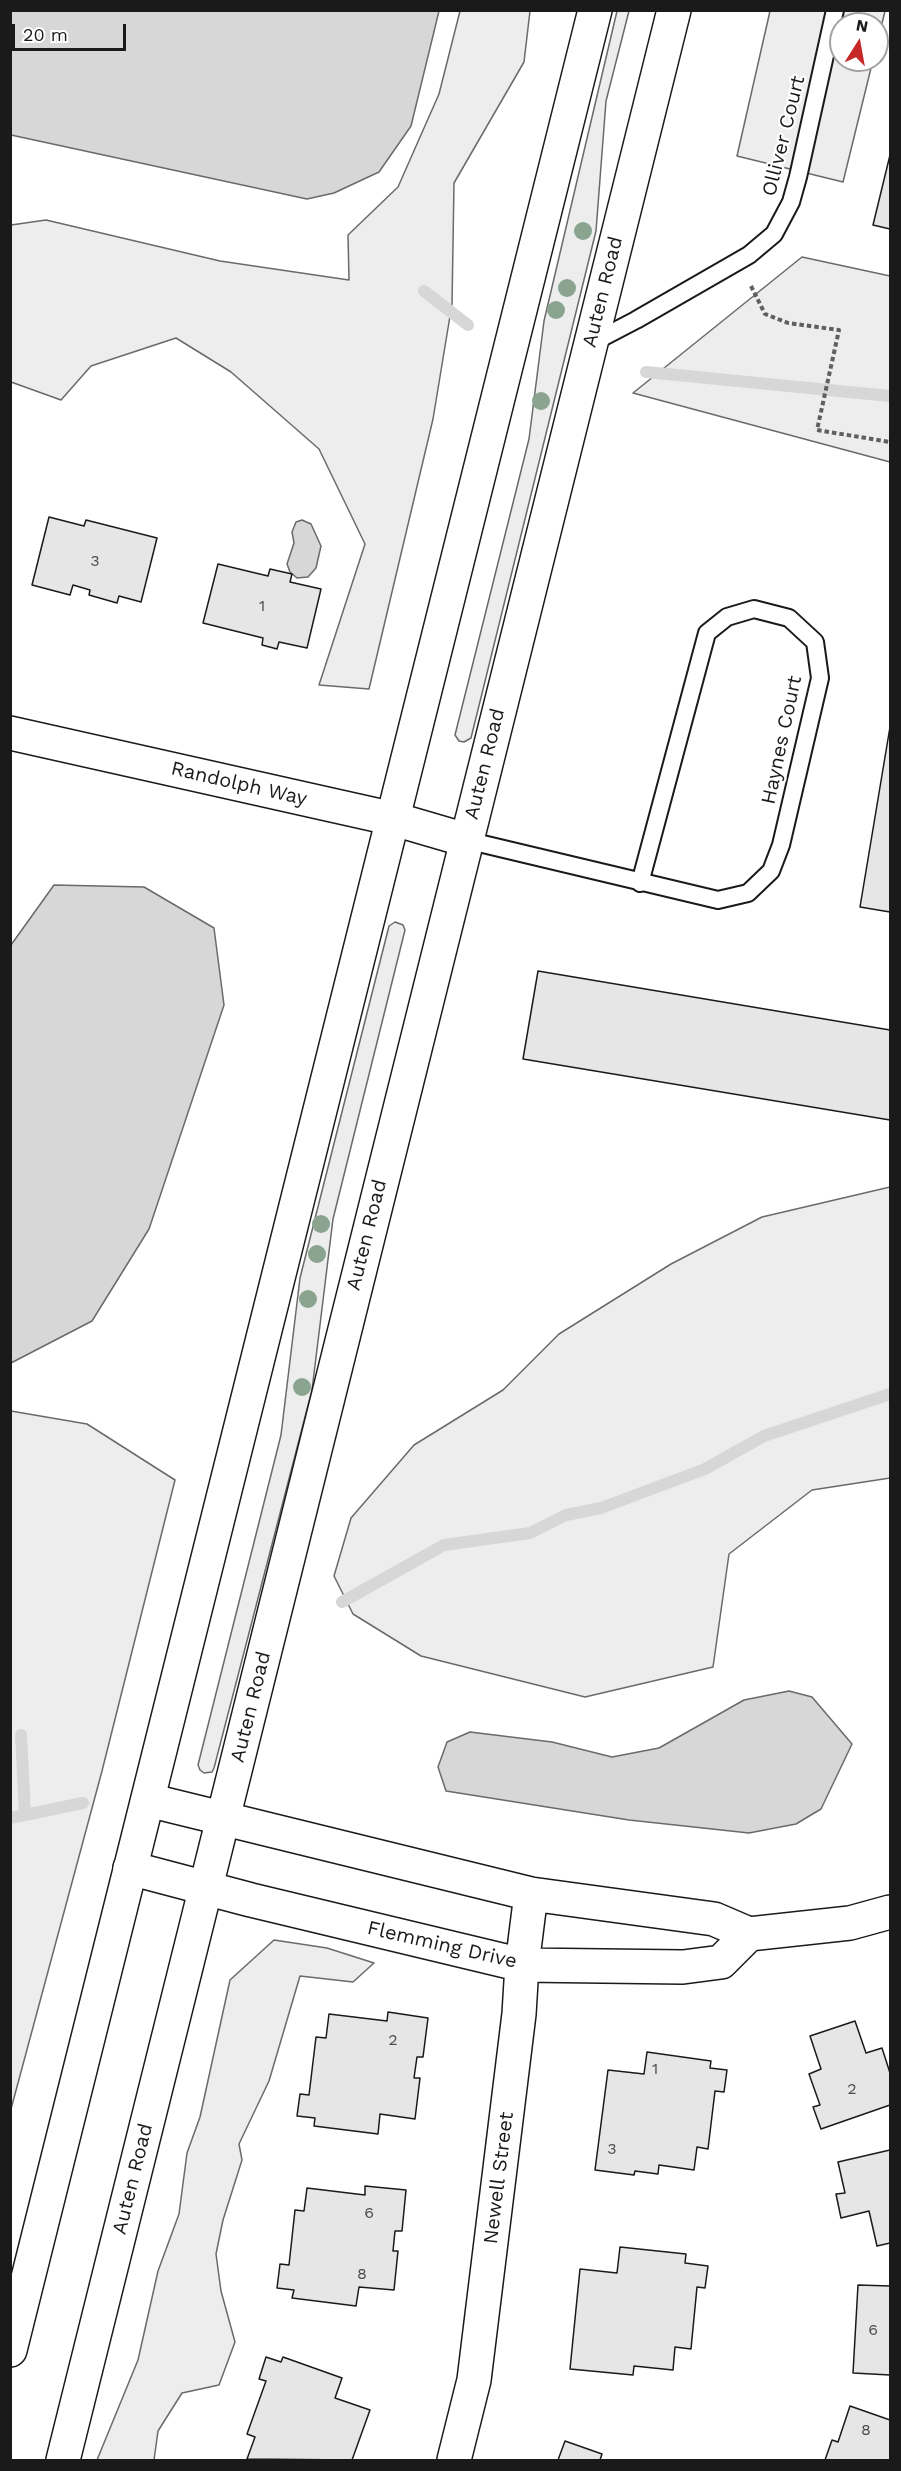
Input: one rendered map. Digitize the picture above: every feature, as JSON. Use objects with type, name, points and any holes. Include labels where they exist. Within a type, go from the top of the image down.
[{"type":"street","points":[[10,2350],[595,10]]},
{"type":"street","name":"Auten Road","points":[[63,2460],[674,10]]},
{"type":"street","name":"Randolph Way","points":[[10,732],[394,819],[466,840]]},
{"type":"street","points":[[148,1800],[531,1894],[714,1919],[749,1934],[850,1923],[891,1912]]},
{"type":"street","name":"Flemming Drive","points":[[130,1868],[522,1965],[683,1967],[721,1962],[749,1934]]},
{"type":"street","name":"Newell Street","points":[[454,2460],[474,2380],[519,2014],[522,1965],[531,1894]]},
{"type":"lane","name":"Olliver Court","points":[[590,344],[748,255],[774,234],[791,202],[798,177],[835,10]]},
{"type":"lane","name":"Haynes Court","points":[[466,840],[640,883],[718,900],[748,893],[771,871],[781,845],[820,678],[814,642],[789,618],[754,609],[727,617],[706,633],[640,883]]},
{"type":"path","points":[[749,282],[765,314],[788,323],[839,330],[817,430],[891,442]]},
{"type":"shaded area","points":[[11,10],[439,11],[411,126],[379,172],[334,193],[307,199],[11,135]]},
{"type":"shaded area","points":[[460,11],[530,11],[524,62],[454,183],[452,304],[433,419],[369,689],[319,685],[365,544],[319,449],[231,372],[176,338],[91,366],[61,400],[11,382],[11,225],[46,220],[220,261],[349,280],[348,235],[398,187],[439,94]]},
{"type":"shaded area","points":[[617,11],[629,11],[606,101],[596,231],[471,738],[464,742],[459,741],[455,735],[529,439],[544,321]]},
{"type":"shaded area","points":[[770,11],[885,11],[829,12],[829,72],[870,72],[843,182],[737,156]]},
{"type":"shaded area","points":[[802,257],[890,276],[890,462],[633,393]]},
{"type":"shaded area","points":[[302,520],[311,524],[321,546],[316,568],[308,577],[297,578],[290,572],[287,564],[294,543],[292,532],[296,522]]},
{"type":"shaded area","points":[[54,885],[144,887],[214,928],[224,1005],[149,1229],[92,1321],[11,1363],[11,945]]},
{"type":"shaded area","points":[[395,922],[403,925],[405,930],[333,1219],[312,1390],[214,1768],[212,1772],[204,1773],[198,1765],[281,1435],[300,1278],[389,926]]},
{"type":"shaded area","points":[[890,1187],[890,1478],[812,1490],[729,1554],[713,1667],[585,1697],[421,1656],[353,1614],[334,1576],[351,1518],[414,1445],[503,1390],[559,1334],[671,1264],[762,1217]]},
{"type":"shaded area","points":[[11,1411],[87,1424],[175,1480],[102,1771],[11,2109]]},
{"type":"shaded area","points":[[789,1691],[812,1697],[852,1744],[821,1809],[796,1824],[749,1833],[629,1820],[446,1791],[438,1767],[447,1742],[470,1732],[552,1742],[612,1757],[659,1748],[744,1700]]},
{"type":"shaded area","points":[[274,1940],[327,1948],[374,1963],[353,1982],[300,1976],[269,2081],[239,2144],[242,2160],[223,2220],[216,2254],[221,2291],[235,2342],[219,2385],[182,2393],[158,2431],[154,2460],[97,2460],[138,2360],[158,2271],[179,2214],[187,2153],[200,2117],[230,1980]]},
{"type":"building","points":[[890,155],[890,229],[873,225]]},
{"type":"building","points":[[49,517],[84,526],[86,520],[157,538],[141,602],[119,596],[117,603],[89,595],[90,590],[73,585],[70,595],[32,585]]},
{"type":"building","points":[[218,564],[268,576],[270,569],[292,574],[290,582],[321,589],[307,648],[279,642],[277,649],[262,645],[263,638],[203,623]]},
{"type":"building","points":[[890,727],[890,912],[860,907]]},
{"type":"building","points":[[538,971],[890,1030],[890,1120],[523,1059]]},
{"type":"building","points":[[388,2012],[428,2018],[423,2057],[417,2057],[414,2078],[420,2078],[415,2119],[380,2114],[378,2134],[314,2126],[315,2118],[297,2116],[300,2094],[309,2095],[316,2037],[326,2038],[329,2014],[387,2021]]},
{"type":"building","points":[[855,2021],[866,2053],[882,2048],[890,2073],[890,2105],[821,2129],[813,2107],[820,2105],[809,2074],[821,2069],[810,2036]]},
{"type":"building","points":[[647,2052],[711,2061],[710,2068],[727,2070],[724,2092],[715,2091],[708,2149],[697,2147],[694,2170],[659,2165],[658,2174],[635,2171],[634,2175],[595,2170],[608,2070],[644,2074]]},
{"type":"building","points":[[890,2150],[890,2243],[877,2246],[869,2211],[841,2218],[836,2194],[845,2193],[838,2162]]},
{"type":"building","points":[[365,2186],[406,2190],[402,2231],[395,2231],[393,2251],[398,2251],[394,2290],[359,2287],[356,2306],[292,2298],[294,2290],[277,2288],[280,2264],[289,2265],[295,2210],[304,2211],[307,2188],[365,2195]]},
{"type":"building","points":[[620,2247],[686,2254],[685,2263],[708,2266],[705,2288],[697,2287],[691,2349],[675,2347],[673,2370],[634,2366],[633,2375],[570,2369],[580,2269],[617,2273]]},
{"type":"building","points":[[858,2285],[890,2286],[890,2375],[853,2373]]},
{"type":"building","points":[[266,2357],[281,2362],[283,2357],[342,2378],[335,2398],[370,2410],[352,2460],[247,2459],[255,2437],[247,2434],[266,2381],[259,2379]]},
{"type":"building","points":[[850,2406],[890,2420],[890,2460],[825,2460],[832,2440],[838,2442]]},
{"type":"building","points":[[565,2441],[602,2454],[600,2460],[558,2460]]},
{"type":"waterway","points":[[424,291],[468,325]]},
{"type":"waterway","points":[[646,372],[890,396]]},
{"type":"waterway","points":[[342,1602],[444,1545],[530,1533],[566,1515],[601,1508],[705,1469],[764,1436],[890,1394]]},
{"type":"waterway","points":[[21,1735],[25,1815]]},
{"type":"waterway","points":[[10,1818],[83,1803]]}]
